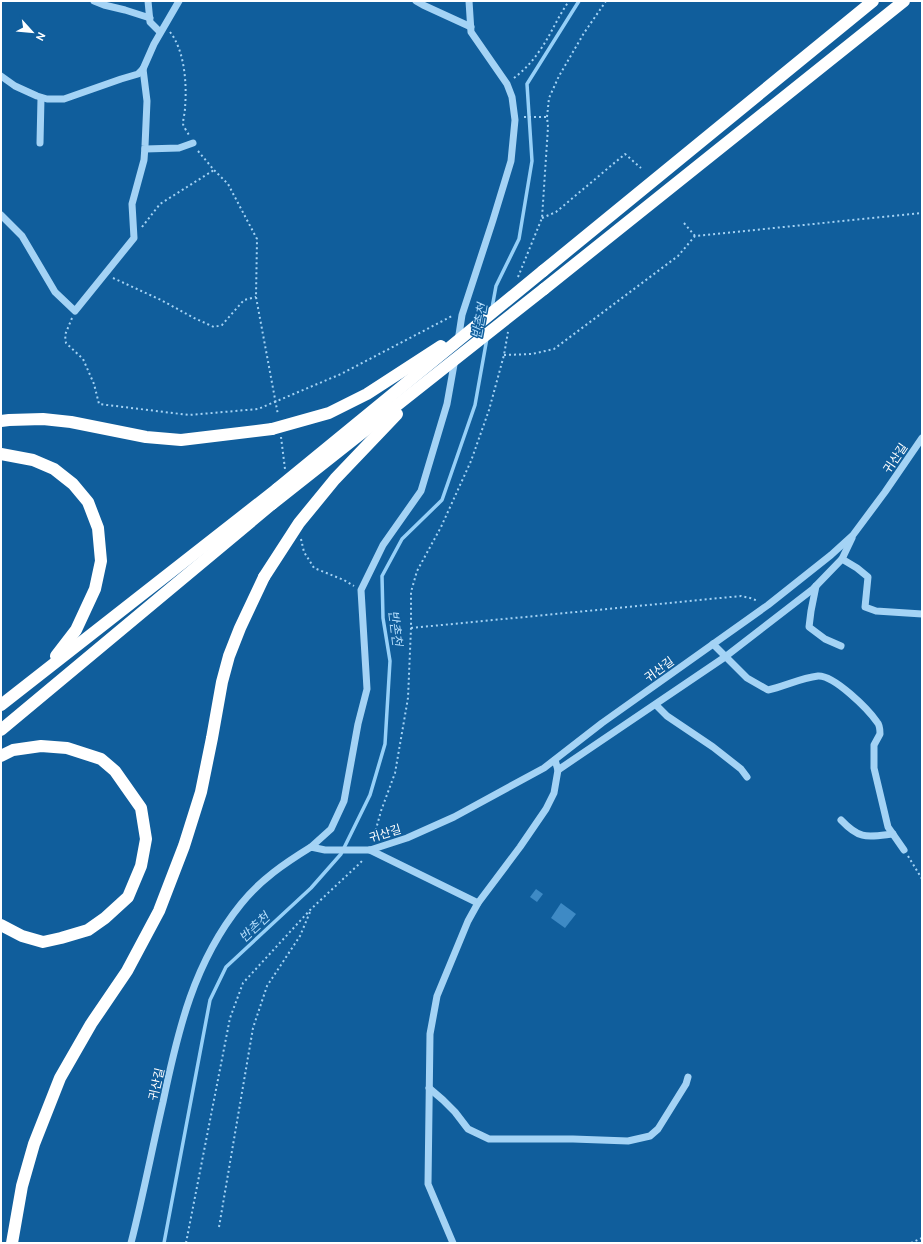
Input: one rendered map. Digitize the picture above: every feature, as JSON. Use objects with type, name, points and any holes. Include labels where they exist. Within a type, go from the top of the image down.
[{"type":"highway","points":[[1,705],[277,490],[873,1]]},
{"type":"highway","points":[[1,730],[272,504],[904,1]]},
{"type":"highway","points":[[1,421],[16,419],[71,422],[146,437],[181,440],[276,431],[329,413],[367,394],[410,367],[507,301]]},
{"type":"highway","points":[[12,1243],[22,1186],[34,1144],[60,1078],[91,1024],[127,971],[159,911],[181,853],[201,792],[222,682],[229,656],[240,628],[264,577],[299,523],[335,479],[426,382]]},
{"type":"highway","points":[[1,454],[33,460],[54,469],[73,484],[88,502],[98,528],[101,561],[95,589],[76,630],[54,659],[1,705]]},
{"type":"highway","points":[[1,756],[13,750],[41,746],[67,748],[101,759],[115,771],[142,808],[146,839],[141,866],[128,897],[105,918],[88,930],[43,942],[22,936],[1,926]]},
{"type":"street","points":[[94,1],[150,18]]},
{"type":"street","points":[[148,1],[150,22],[160,32]]},
{"type":"street","points":[[1,76],[14,86],[47,100],[64,99],[138,74],[143,68],[160,32],[179,1]]},
{"type":"street","points":[[416,1],[471,27]]},
{"type":"street","points":[[362,590],[383,545],[421,492],[447,404],[464,311],[511,161],[515,120],[512,97],[507,84],[471,32],[469,1]]},
{"type":"street","points":[[1,215],[22,236],[55,292],[75,311],[134,238],[132,204],[144,160],[145,149],[146,101],[143,68]]},
{"type":"street","points":[[40,143],[41,98]]},
{"type":"street","points":[[145,149],[179,148],[192,143]]},
{"type":"street","name":"귀산길","points":[[310,847],[325,850],[370,850],[407,838],[454,817],[544,768],[602,723],[768,605],[831,555],[853,535],[922,438]]},
{"type":"street","points":[[558,770],[726,657],[816,586],[842,559],[853,535]]},
{"type":"street","points":[[842,559],[868,577],[865,607],[876,611],[922,614]]},
{"type":"street","points":[[816,586],[809,627],[825,639],[841,646]]},
{"type":"street","name":"귀산길","points":[[131,1243],[169,1074],[182,1024],[197,979],[213,945],[223,928],[242,903],[262,882],[281,866],[310,847],[331,829],[344,801],[358,724],[367,689],[362,590]]},
{"type":"street","points":[[713,644],[747,678],[768,690],[801,679],[820,676],[835,681],[859,702],[878,724],[880,734],[874,745],[874,768],[888,827],[904,850]]},
{"type":"street","points":[[656,704],[667,716],[713,747],[741,769],[747,776]]},
{"type":"street","points":[[453,1243],[428,1184],[430,1034],[437,996],[468,921],[478,903],[520,847],[546,809],[554,793],[558,770],[555,760]]},
{"type":"street","points":[[841,820],[850,830],[863,836],[893,834]]},
{"type":"street","points":[[370,850],[478,903]]},
{"type":"street","points":[[429,1088],[455,1112],[468,1129],[489,1139],[573,1139],[628,1141],[650,1136],[658,1129],[686,1084],[688,1077]]},
{"type":"path","points":[[507,84],[528,66],[538,53],[569,1]]},
{"type":"path","points":[[517,282],[518,275],[542,218],[549,98],[559,76],[584,32],[606,1]]},
{"type":"path","points":[[165,25],[175,38],[182,57],[185,87],[183,124],[195,148],[228,184],[257,240],[256,297],[279,418]]},
{"type":"path","points":[[523,117],[547,117]]},
{"type":"path","points":[[542,218],[556,212],[625,154],[641,168]]},
{"type":"path","points":[[134,238],[160,204],[214,170]]},
{"type":"path","points":[[504,355],[532,354],[554,349],[678,256],[695,236],[922,213]]},
{"type":"path","points":[[684,223],[695,236]]},
{"type":"path","points":[[105,275],[161,300],[214,327],[222,325],[244,300],[256,297]]},
{"type":"path","points":[[75,311],[65,334],[66,343],[83,359],[94,384],[98,404],[189,415],[258,409],[277,402],[340,374],[464,311]]},
{"type":"path","points":[[186,1243],[228,1026],[243,983],[312,909],[358,865],[370,850],[381,811],[395,773],[408,698],[411,592],[418,571],[441,527],[471,461],[489,410],[504,355],[509,326]]},
{"type":"path","points":[[276,431],[286,469]]},
{"type":"path","points":[[301,537],[304,552],[314,568],[344,580],[362,590]]},
{"type":"path","points":[[411,628],[741,596],[768,605]]},
{"type":"path","points":[[904,850],[922,879]]},
{"type":"path","points":[[219,1227],[253,1028],[268,986],[300,936],[312,909]]},
{"type":"path","points":[[912,1243],[922,1238]]},
{"type":"building","points":[[536,889],[543,894],[537,902],[530,897]]},
{"type":"building","points":[[561,903],[576,914],[565,928],[551,918]]},
{"type":"waterway","name":"반촌천","points":[[492,308],[496,286],[519,239],[532,161],[527,84],[579,1]]},
{"type":"waterway","name":"반촌천","points":[[164,1243],[210,1000],[226,967],[311,888],[341,854],[370,795],[385,744],[390,661],[383,618],[382,576],[402,539],[442,500],[475,405],[487,338]]}]
